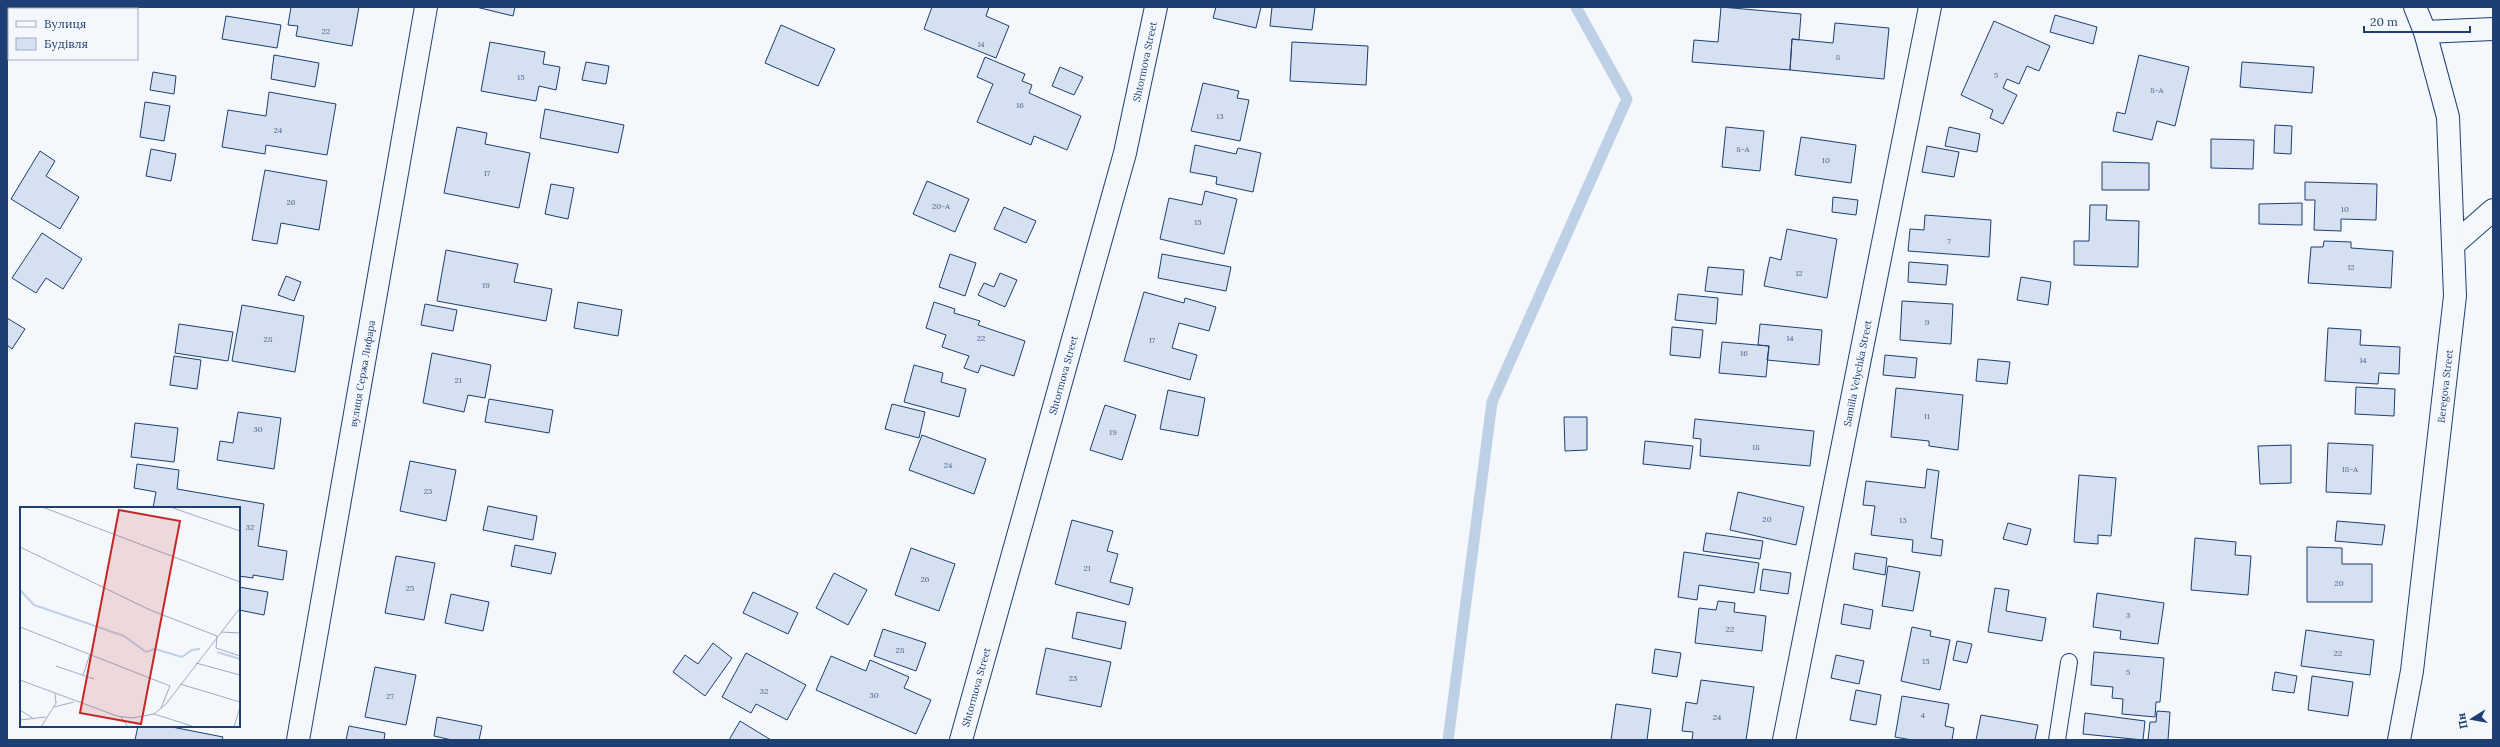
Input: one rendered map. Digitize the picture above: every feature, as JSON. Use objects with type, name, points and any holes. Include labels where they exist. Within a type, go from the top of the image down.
[{"type":"street","name":"вулиця Сержа Лифара","points":[[298,740],[426,7]]},
{"type":"street","name":"Shtormova Street","points":[[961,740],[1125,152],[1156,7]]},
{"type":"street","name":"Samiila Velychka Street","points":[[1784,740],[1930,7]]},
{"type":"street","name":"Beregova Street","points":[[2398,740],[2412,671],[2455,296],[2448,117],[2425,32],[2415,7]]},
{"type":"street","points":[[2425,32],[2493,29]]},
{"type":"street","points":[[2453,246],[2493,210]]},
{"type":"lane","points":[[2057,740],[2069,662]]},
{"type":"building","points":[[291,7],[359,7],[352,46],[296,36],[298,26],[288,25]]},
{"type":"building","points":[[476,7],[515,7],[513,16]]},
{"type":"building","points":[[932,7],[989,7],[986,16],[1009,26],[996,58],[924,29]]},
{"type":"building","points":[[1216,7],[1261,7],[1256,28],[1213,18]]},
{"type":"building","points":[[1272,7],[1315,7],[1312,30],[1270,26]]},
{"type":"building","points":[[1721,7],[1801,14],[1799,40],[1792,39],[1790,70],[1692,62],[1694,40],[1718,42]]},
{"type":"building","points":[[2055,15],[2097,27],[2093,44],[2050,32]]},
{"type":"building","points":[[226,16],[281,25],[277,48],[222,39]]},
{"type":"building","points":[[1994,21],[2050,46],[2039,71],[2027,66],[2019,84],[2007,79],[2003,88],[2017,95],[2003,124],[1990,118],[1993,110],[1961,95]]},
{"type":"building","points":[[1835,23],[1889,28],[1884,79],[1790,70],[1792,39],[1833,43]]},
{"type":"building","points":[[781,25],[835,49],[818,86],[765,63]]},
{"type":"building","points":[[490,42],[545,52],[543,64],[560,67],[556,90],[539,86],[536,101],[481,91]]},
{"type":"building","points":[[1292,42],[1368,46],[1366,85],[1290,81]]},
{"type":"building","points":[[274,55],[319,63],[315,87],[271,79]]},
{"type":"building","points":[[2139,55],[2189,67],[2175,126],[2157,121],[2152,140],[2113,131],[2117,112],[2125,114]]},
{"type":"building","points":[[985,57],[1025,74],[1022,81],[1032,85],[1029,93],[1081,116],[1067,150],[1034,136],[1031,145],[977,122],[993,84],[977,77]]},
{"type":"building","points":[[586,62],[609,66],[606,84],[582,80]]},
{"type":"building","points":[[2242,62],[2314,67],[2312,93],[2240,87]]},
{"type":"building","points":[[1060,67],[1083,77],[1074,95],[1052,86]]},
{"type":"building","points":[[153,72],[176,76],[174,94],[150,90]]},
{"type":"building","points":[[1203,83],[1239,91],[1237,98],[1249,100],[1240,141],[1191,131]]},
{"type":"building","points":[[269,92],[336,104],[327,155],[266,145],[265,154],[222,147],[228,110],[266,116]]},
{"type":"building","points":[[145,102],[170,106],[164,141],[140,137]]},
{"type":"building","points":[[545,109],[624,125],[618,153],[540,138]]},
{"type":"building","points":[[2275,125],[2292,126],[2291,154],[2274,153]]},
{"type":"building","points":[[457,127],[487,133],[485,144],[530,153],[519,208],[444,193]]},
{"type":"building","points":[[1726,127],[1764,131],[1760,171],[1722,167]]},
{"type":"building","points":[[1949,127],[1980,134],[1977,152],[1945,146]]},
{"type":"building","points":[[1801,137],[1856,145],[1851,183],[1795,175]]},
{"type":"building","points":[[2211,139],[2254,140],[2253,169],[2211,168]]},
{"type":"building","points":[[1195,145],[1236,154],[1238,148],[1261,153],[1253,192],[1216,184],[1217,177],[1190,172]]},
{"type":"building","points":[[1927,146],[1959,152],[1954,177],[1922,172]]},
{"type":"building","points":[[151,149],[176,154],[171,181],[146,176]]},
{"type":"building","points":[[40,151],[55,161],[46,176],[79,197],[60,229],[11,199]]},
{"type":"building","points":[[2102,162],[2149,163],[2149,190],[2102,190]]},
{"type":"building","points":[[265,170],[327,181],[319,230],[281,223],[277,244],[252,240]]},
{"type":"building","points":[[927,181],[969,199],[955,232],[913,214]]},
{"type":"building","points":[[2305,182],[2377,184],[2376,220],[2341,219],[2341,231],[2314,230],[2315,200],[2305,200]]},
{"type":"building","points":[[551,184],[574,188],[568,219],[545,214]]},
{"type":"building","points":[[1205,191],[1237,199],[1224,254],[1160,239],[1169,198],[1202,205]]},
{"type":"building","points":[[1833,197],[1858,200],[1856,215],[1832,212]]},
{"type":"building","points":[[2302,203],[2302,225],[2259,224],[2259,204]]},
{"type":"building","points":[[2090,205],[2107,205],[2106,220],[2139,221],[2138,267],[2074,265],[2074,241],[2089,241]]},
{"type":"building","points":[[1004,207],[1036,221],[1026,243],[994,229]]},
{"type":"building","points":[[1925,215],[1991,220],[1989,257],[1908,251],[1910,229],[1924,230]]},
{"type":"building","points":[[1787,229],[1837,239],[1827,298],[1764,286],[1770,257],[1781,260]]},
{"type":"building","points":[[42,233],[82,259],[63,289],[46,278],[36,293],[12,278]]},
{"type":"building","points":[[2324,241],[2351,242],[2351,248],[2393,251],[2391,288],[2308,283],[2311,247],[2323,247]]},
{"type":"building","points":[[446,250],[518,264],[514,282],[552,289],[546,321],[437,301]]},
{"type":"building","points":[[950,254],[976,263],[965,296],[939,287]]},
{"type":"building","points":[[1162,254],[1231,267],[1226,291],[1158,278]]},
{"type":"building","points":[[1909,262],[1948,265],[1946,285],[1908,282]]},
{"type":"building","points":[[1708,267],[1744,270],[1742,295],[1705,291]]},
{"type":"building","points":[[1000,273],[1017,280],[1005,307],[978,295],[984,283],[994,287]]},
{"type":"building","points":[[286,276],[301,282],[294,301],[278,295]]},
{"type":"building","points":[[2021,277],[2051,282],[2048,305],[2017,300]]},
{"type":"building","points":[[1144,292],[1184,303],[1185,298],[1216,307],[1209,331],[1179,323],[1172,348],[1197,355],[1190,380],[1124,361]]},
{"type":"building","points":[[1678,294],[1718,298],[1716,324],[1675,320]]},
{"type":"building","points":[[1902,301],[1953,304],[1951,344],[1900,340]]},
{"type":"building","points":[[578,302],[622,310],[618,336],[574,328]]},
{"type":"building","points":[[934,302],[955,309],[954,313],[980,321],[978,325],[1025,341],[1014,376],[981,365],[978,373],[964,368],[969,356],[942,347],[946,335],[926,328]]},
{"type":"building","points":[[425,304],[457,310],[453,331],[421,325]]},
{"type":"building","points":[[242,305],[304,316],[295,372],[232,361]]},
{"type":"building","points":[[7,318],[25,329],[12,349],[7,345]]},
{"type":"building","points":[[179,324],[233,332],[228,361],[175,353]]},
{"type":"building","points":[[1760,324],[1822,330],[1819,365],[1767,360],[1769,346],[1758,345]]},
{"type":"building","points":[[1672,327],[1703,330],[1700,358],[1670,355]]},
{"type":"building","points":[[2328,328],[2361,330],[2360,345],[2400,347],[2399,374],[2379,373],[2378,384],[2325,381]]},
{"type":"building","points":[[1722,342],[1769,346],[1766,377],[1719,373]]},
{"type":"building","points":[[432,353],[491,365],[485,398],[468,395],[464,412],[423,403]]},
{"type":"building","points":[[1885,355],[1917,358],[1915,378],[1883,375]]},
{"type":"building","points":[[174,356],[201,360],[197,389],[170,385]]},
{"type":"building","points":[[1978,359],[2010,362],[2007,384],[1976,381]]},
{"type":"building","points":[[914,365],[943,373],[941,382],[966,389],[959,417],[904,402]]},
{"type":"building","points":[[2356,387],[2395,389],[2394,416],[2355,414]]},
{"type":"building","points":[[1896,388],[1963,395],[1958,450],[1929,446],[1929,441],[1891,437]]},
{"type":"building","points":[[1168,390],[1205,398],[1198,436],[1160,429]]},
{"type":"building","points":[[489,399],[553,410],[549,433],[485,422]]},
{"type":"building","points":[[892,404],[925,412],[919,438],[885,429]]},
{"type":"building","points":[[1105,405],[1136,415],[1122,460],[1090,450]]},
{"type":"building","points":[[238,412],[281,418],[274,469],[217,460],[220,441],[233,443]]},
{"type":"building","points":[[1564,417],[1587,417],[1587,450],[1565,451]]},
{"type":"building","points":[[1695,419],[1814,431],[1810,466],[1700,456],[1701,439],[1693,438]]},
{"type":"building","points":[[135,423],[178,428],[174,462],[131,457]]},
{"type":"building","points":[[922,435],[986,459],[974,494],[909,470]]},
{"type":"building","points":[[1645,441],[1693,446],[1690,469],[1643,464]]},
{"type":"building","points":[[2328,443],[2373,445],[2371,494],[2326,492]]},
{"type":"building","points":[[2291,445],[2291,483],[2260,484],[2258,446]]},
{"type":"building","points":[[410,461],[456,470],[446,521],[400,511]]},
{"type":"building","points":[[137,464],[179,470],[177,489],[264,504],[258,546],[287,551],[283,580],[253,575],[253,578],[240,576],[240,507],[153,507],[156,492],[134,488]]},
{"type":"building","points":[[1927,469],[1939,471],[1931,538],[1943,540],[1941,556],[1912,552],[1913,540],[1871,535],[1875,506],[1863,505],[1866,481],[1925,488]]},
{"type":"building","points":[[2079,475],[2116,478],[2111,536],[2098,535],[2098,544],[2074,542]]},
{"type":"building","points":[[1738,492],[1804,507],[1796,545],[1730,530]]},
{"type":"building","points":[[488,506],[537,516],[533,540],[483,530]]},
{"type":"building","points":[[1072,520],[1113,531],[1107,551],[1118,554],[1110,582],[1133,588],[1129,605],[1055,584]]},
{"type":"building","points":[[2337,521],[2385,525],[2382,545],[2335,541]]},
{"type":"building","points":[[2008,523],[2031,529],[2027,545],[2003,539]]},
{"type":"building","points":[[1706,533],[1763,541],[1760,559],[1703,551]]},
{"type":"building","points":[[2195,538],[2236,542],[2235,555],[2251,556],[2248,595],[2191,590]]},
{"type":"building","points":[[515,545],[556,553],[551,574],[511,566]]},
{"type":"building","points":[[2307,547],[2342,548],[2342,564],[2372,564],[2372,602],[2307,602]]},
{"type":"building","points":[[911,548],[955,564],[939,611],[895,595]]},
{"type":"building","points":[[1684,552],[1759,563],[1754,593],[1699,585],[1697,600],[1678,597]]},
{"type":"building","points":[[1855,553],[1887,558],[1885,575],[1853,569]]},
{"type":"building","points":[[396,556],[435,563],[424,620],[385,613]]},
{"type":"building","points":[[1888,566],[1920,572],[1913,611],[1882,606]]},
{"type":"building","points":[[1763,569],[1791,573],[1788,594],[1760,590]]},
{"type":"building","points":[[834,573],[867,590],[848,625],[816,608]]},
{"type":"building","points":[[240,587],[268,592],[264,615],[240,610]]},
{"type":"building","points":[[1995,588],[2009,590],[2006,611],[2046,618],[2042,641],[1988,632]]},
{"type":"building","points":[[753,592],[798,613],[788,634],[743,613]]},
{"type":"building","points":[[2097,593],[2164,603],[2158,644],[2120,639],[2121,631],[2093,627]]},
{"type":"building","points":[[451,594],[489,602],[483,631],[445,623]]},
{"type":"building","points":[[1718,601],[1735,603],[1734,612],[1766,616],[1762,651],[1695,643],[1699,608],[1716,610]]},
{"type":"building","points":[[1844,604],[1873,610],[1870,629],[1841,624]]},
{"type":"building","points":[[1077,612],[1126,622],[1121,649],[1072,638]]},
{"type":"building","points":[[1912,627],[1931,631],[1930,636],[1950,640],[1940,690],[1901,681]]},
{"type":"building","points":[[883,629],[926,643],[916,671],[874,656]]},
{"type":"building","points":[[2306,630],[2374,640],[2370,675],[2301,666]]},
{"type":"building","points":[[1957,641],[1972,644],[1967,663],[1953,660]]},
{"type":"building","points":[[713,643],[732,658],[705,696],[673,672],[685,655],[698,664]]},
{"type":"building","points":[[1046,648],[1111,662],[1101,707],[1036,694]]},
{"type":"building","points":[[1655,649],[1681,653],[1677,677],[1652,673]]},
{"type":"building","points":[[2094,652],[2164,658],[2160,702],[2156,702],[2155,717],[2122,714],[2123,699],[2112,698],[2113,687],[2091,685]]},
{"type":"building","points":[[746,653],[806,685],[787,720],[756,704],[751,713],[722,697]]},
{"type":"building","points":[[1836,655],[1864,661],[1859,684],[1831,678]]},
{"type":"building","points":[[831,656],[866,671],[870,660],[909,677],[904,688],[931,700],[916,734],[816,690]]},
{"type":"building","points":[[375,667],[416,675],[406,725],[365,717]]},
{"type":"building","points":[[2275,672],[2297,676],[2294,693],[2272,690]]},
{"type":"building","points":[[2312,676],[2353,682],[2348,716],[2308,710]]},
{"type":"building","points":[[1701,680],[1754,687],[1746,740],[1692,740],[1693,732],[1682,731],[1686,702],[1697,704]]},
{"type":"building","points":[[1856,690],[1881,695],[1876,725],[1850,720]]},
{"type":"building","points":[[1902,696],[1949,704],[1945,726],[1954,728],[1952,740],[1912,740],[1895,737]]},
{"type":"building","points":[[1616,704],[1651,709],[1647,740],[1611,740]]},
{"type":"building","points":[[2157,711],[2170,712],[2168,740],[2148,740],[2150,722],[2156,722]]},
{"type":"building","points":[[2085,713],[2145,721],[2143,740],[2083,734]]},
{"type":"building","points":[[1981,715],[2038,725],[2035,740],[1976,740]]},
{"type":"building","points":[[437,717],[482,726],[479,740],[452,740],[434,736]]},
{"type":"building","points":[[740,721],[771,740],[729,740]]},
{"type":"building","points":[[349,726],[385,733],[384,740],[346,740]]},
{"type":"building","points":[[138,727],[172,727],[223,737],[222,740],[135,740]]},
{"type":"waterway","points":[[1448,740],[1492,402],[1627,99],[1576,7]]}]
